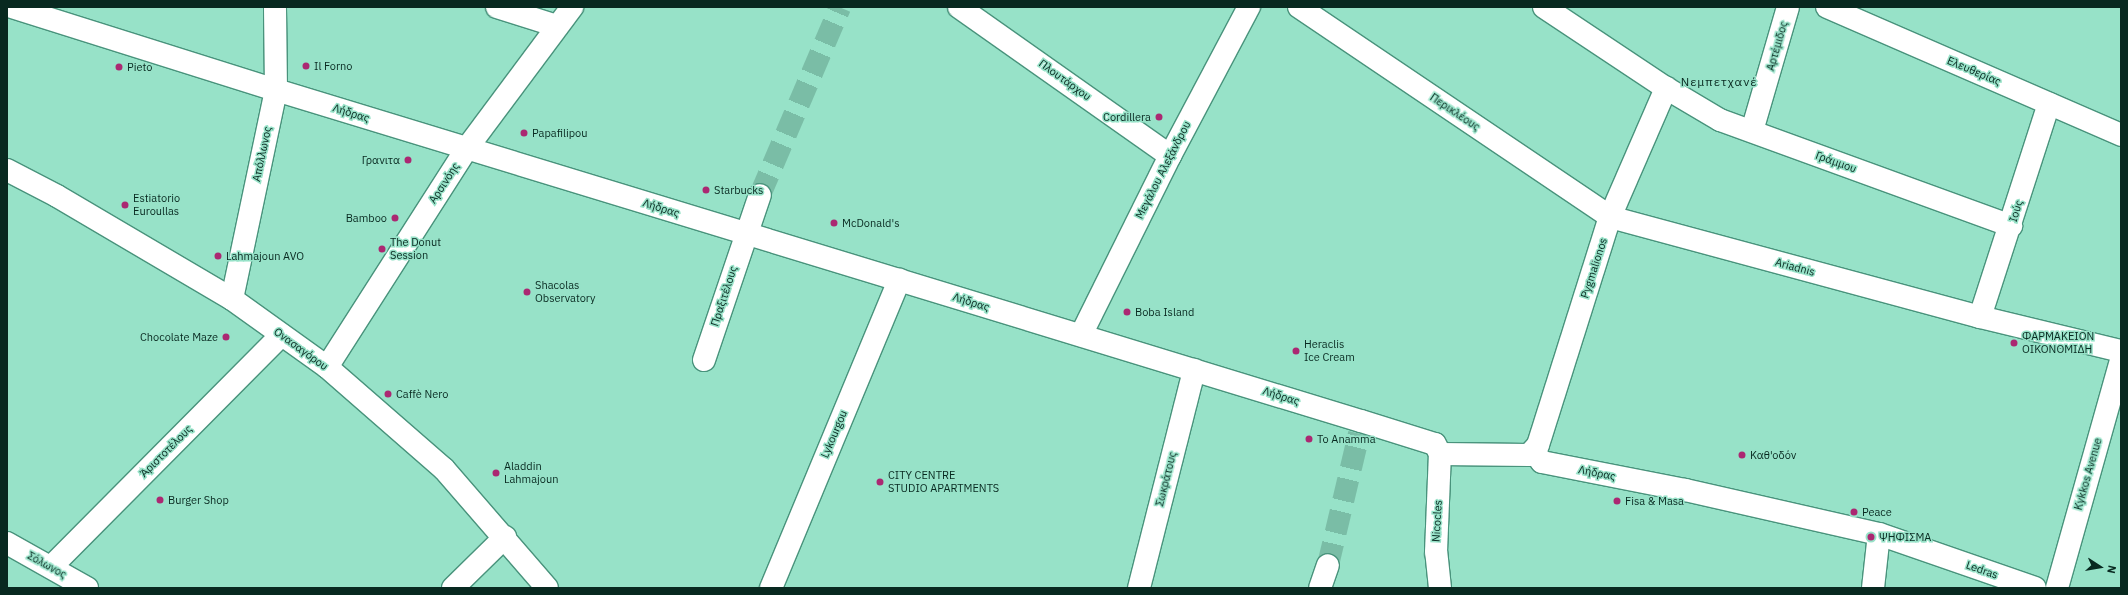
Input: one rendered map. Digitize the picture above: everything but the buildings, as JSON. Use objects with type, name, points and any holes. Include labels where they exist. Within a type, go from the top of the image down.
[{"type":"street","name":"Λήδρας","points":[[12,7],[276,90],[1194,370],[1360,427],[1435,444],[1440,454]]},
{"type":"street","name":"Απόλλωνος","points":[[232,300],[276,90],[275,7]]},
{"type":"street","points":[[497,7],[554,31]]},
{"type":"street","name":"Αρσινόης","points":[[327,367],[467,148],[572,7]]},
{"type":"street","name":"Πλουτάρχου","points":[[959,7],[982,20],[1170,156]]},
{"type":"street","name":"Μεγάλου Αλεξάνδρου","points":[[1081,335],[1170,156],[1248,7]]},
{"type":"street","name":"Περικλέους","points":[[1300,7],[1610,217]]},
{"type":"street","name":"Γράμμου","points":[[1544,7],[1666,88],[1720,120],[2011,226]]},
{"type":"street","name":"Αρτέμιδος","points":[[1752,131],[1788,7]]},
{"type":"street","name":"Ελευθερίας","points":[[1827,7],[2121,135]]},
{"type":"street","name":"Pygmalionos","points":[[1533,451],[1538,446],[1610,217],[1666,88]]},
{"type":"street","name":"Ιούς","points":[[1980,317],[2011,226],[2049,104]]},
{"type":"street","name":"Ονασαγόρου","points":[[7,170],[57,196],[232,300],[327,367],[444,469],[547,588]]},
{"type":"street","name":"Πραξιτέλους","points":[[704,360],[745,233],[760,196]]},
{"type":"street","name":"Ariadnis","points":[[1610,217],[1980,317],[2121,351]]},
{"type":"street","name":"Lykourgou","points":[[771,588],[899,280]]},
{"type":"street","name":"Ἀριστοτέλους","points":[[51,567],[281,335]]},
{"type":"street","name":"Kykkos Avenue","points":[[2057,588],[2121,361]]},
{"type":"street","name":"Σωκράτους","points":[[1139,588],[1194,370]]},
{"type":"street","name":"Λήδρας","points":[[1533,451],[1542,462],[1685,490],[1878,534],[1930,553]]},
{"type":"street","points":[[1440,454],[1529,455],[1533,451]]},
{"type":"street","name":"Nicocles","points":[[1440,454],[1436,552],[1440,588]]},
{"type":"street","points":[[1873,588],[1878,534]]},
{"type":"street","points":[[453,588],[504,537]]},
{"type":"street","name":"Σόλωνος","points":[[7,543],[87,588]]},
{"type":"street","name":"Ledras","points":[[1930,553],[2035,588]]},
{"type":"street","points":[[1320,588],[1328,565]]},
{"type":"tunnel","points":[[760,195],[840,7]]},
{"type":"tunnel","points":[[1328,565],[1359,434]]},
{"type":"place","name":"Il Forno","points":[[306,66]]},
{"type":"place","name":"Pieto","points":[[119,67]]},
{"type":"place","name":"Cordillera","points":[[1159,117]]},
{"type":"place","name":"Papafilipou","points":[[524,133]]},
{"type":"place","name":"Γρανιτα","points":[[408,160]]},
{"type":"place","name":"Starbucks","points":[[706,190]]},
{"type":"place","name":"Estiatorio Euroullas","points":[[125,205]]},
{"type":"place","name":"Bamboo","points":[[395,218]]},
{"type":"place","name":"McDonald's","points":[[834,223]]},
{"type":"place","name":"The Donut Session","points":[[382,249]]},
{"type":"place","name":"Lahmajoun AVO","points":[[218,256]]},
{"type":"place","name":"Shacolas Observatory","points":[[527,292]]},
{"type":"place","name":"Boba Island","points":[[1127,312]]},
{"type":"place","name":"Chocolate Maze","points":[[226,337]]},
{"type":"place","name":"ΦΑΡΜΑΚΕΙΟΝ ΟΙΚΟΝΟΜΙΔΗ","points":[[2014,343]]},
{"type":"place","name":"Heraclis Ice Cream","points":[[1296,351]]},
{"type":"place","name":"Caffè Nero","points":[[388,394]]},
{"type":"place","name":"To Anamma","points":[[1309,439]]},
{"type":"place","name":"Καθ'οδόν","points":[[1742,455]]},
{"type":"place","name":"Aladdin Lahmajoun","points":[[496,473]]},
{"type":"place","name":"CITY CENTRE STUDIO APARTMENTS","points":[[880,482]]},
{"type":"place","name":"Burger Shop","points":[[160,500]]},
{"type":"place","name":"Fisa & Masa","points":[[1617,501]]},
{"type":"place","name":"Peace","points":[[1854,512]]},
{"type":"place","name":"ΨΗΦΙΣΜΑ","points":[[1871,537]]},
{"type":"district","name":"Νεμπετχανέ","points":[[1719,82]]}]
